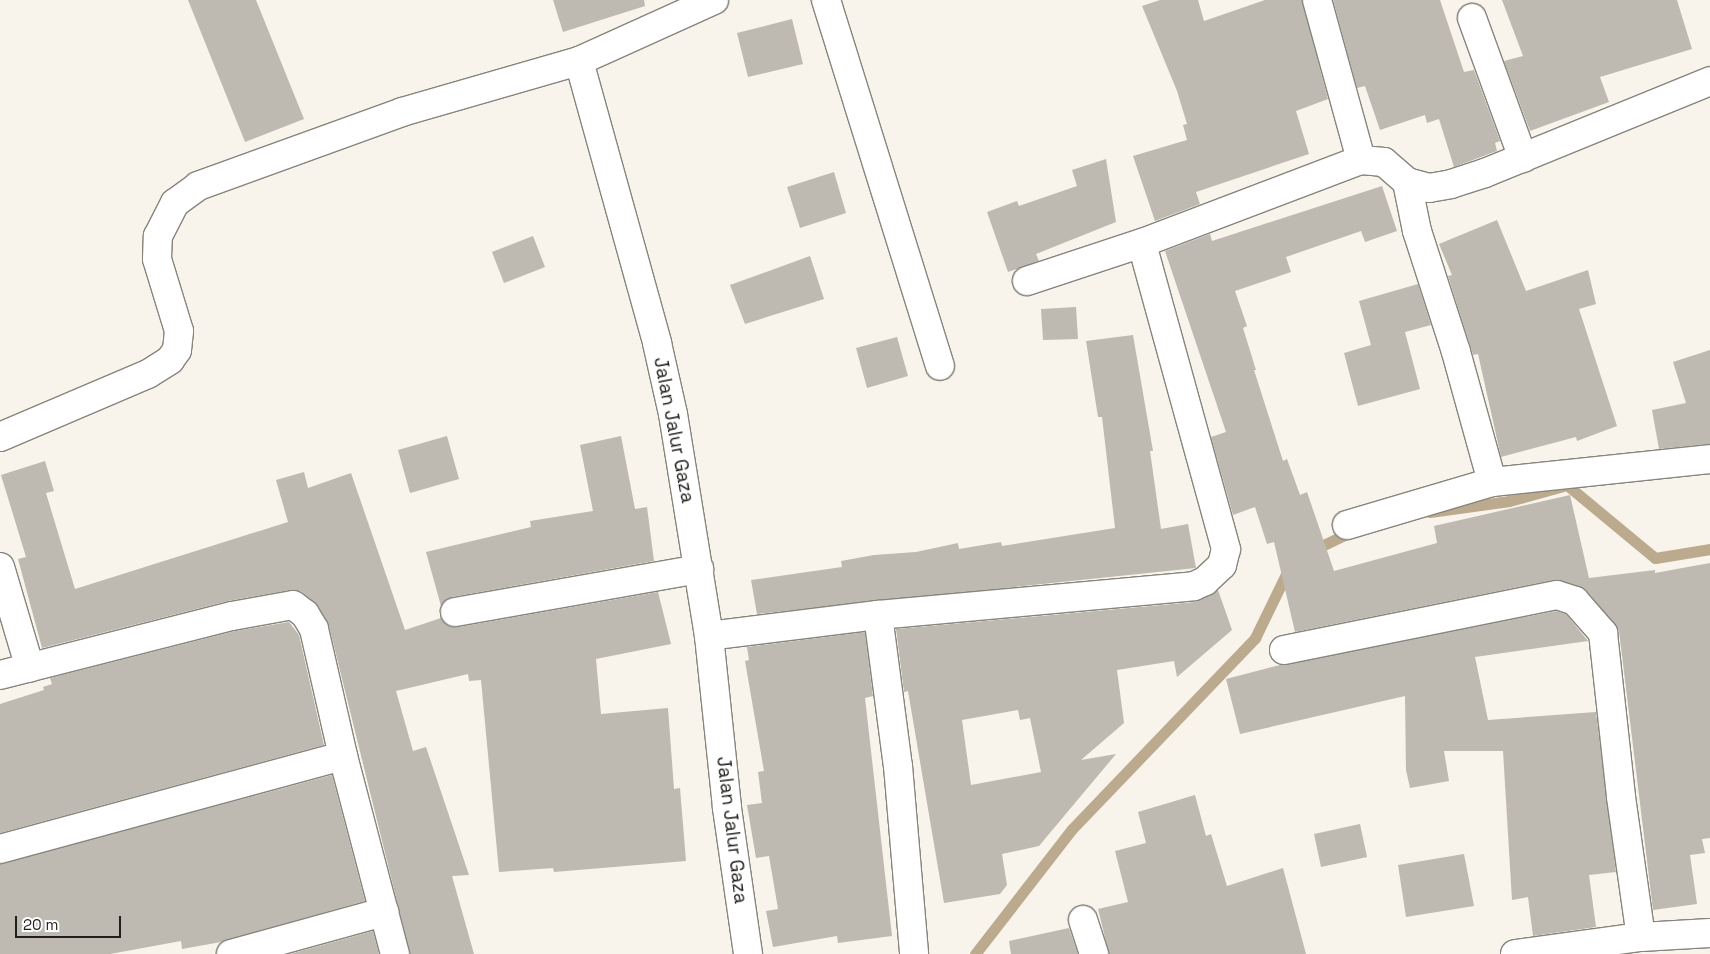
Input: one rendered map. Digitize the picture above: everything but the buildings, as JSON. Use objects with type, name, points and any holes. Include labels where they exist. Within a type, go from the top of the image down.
[{"type":"street","points":[[0,437],[148,374],[170,360],[177,350],[179,331],[157,259],[158,236],[175,203],[198,186],[402,112],[579,61],[714,0]]},
{"type":"street","points":[[826,0],[940,366]]},
{"type":"street","points":[[1317,0],[1361,160]]},
{"type":"street","points":[[1472,18],[1523,158]]},
{"type":"street","name":"Jalan Jalur Gaza","points":[[579,61],[657,343],[673,414],[709,636],[727,808],[748,954]]},
{"type":"street","points":[[1027,281],[1142,243],[1361,160],[1384,162],[1407,182],[1429,188],[1450,184],[1523,158],[1710,81]]},
{"type":"street","points":[[1407,182],[1417,231],[1456,352],[1492,482]]},
{"type":"street","points":[[709,636],[878,615],[1194,586],[1214,575],[1222,565],[1226,549],[1142,243]]},
{"type":"street","points":[[1347,525],[1492,482],[1710,459]]},
{"type":"street","points":[[0,567],[30,668]]},
{"type":"street","points":[[455,612],[699,569]]},
{"type":"street","points":[[1284,650],[1557,596],[1575,601],[1603,633],[1621,797],[1641,937]]},
{"type":"street","points":[[0,675],[240,614],[293,605],[306,614],[314,629],[343,756],[395,954]]},
{"type":"street","points":[[878,615],[898,766],[914,954]]},
{"type":"street","points":[[0,849],[343,756]]},
{"type":"street","points":[[231,954],[384,912]]},
{"type":"street","points":[[1084,920],[1094,954]]},
{"type":"street","points":[[1515,954],[1564,951],[1641,937],[1710,933]]},
{"type":"waterway","points":[[1430,512],[1509,501],[1567,485],[1655,558],[1710,549]]},
{"type":"waterway","points":[[1313,550],[1355,530]]},
{"type":"waterway","points":[[975,954],[1072,829],[1255,638],[1289,568]]}]
